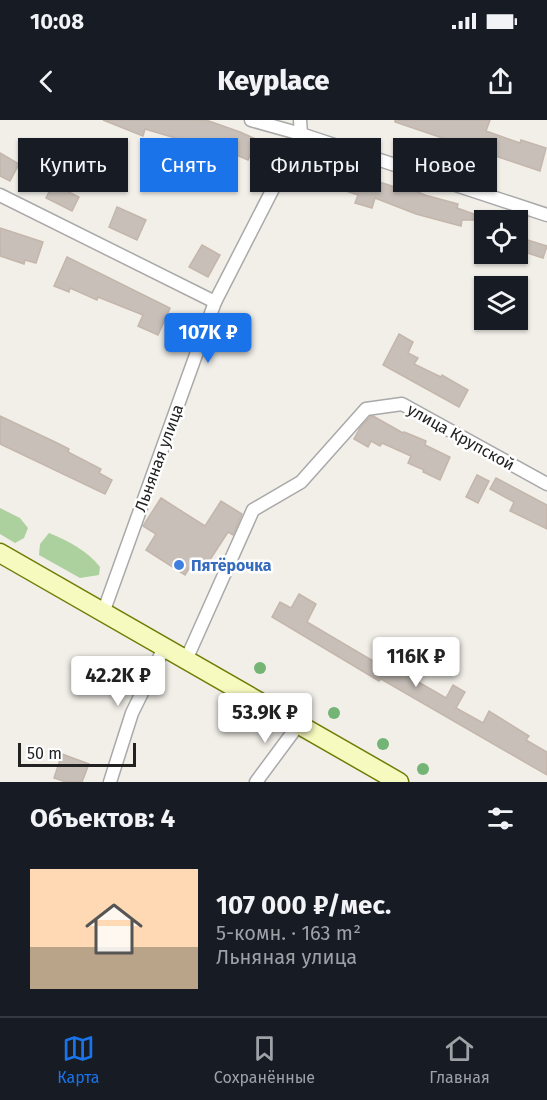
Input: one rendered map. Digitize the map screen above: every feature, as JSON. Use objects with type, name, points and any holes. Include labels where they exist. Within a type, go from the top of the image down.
[{"type":"main road","points":[[0,553],[399,782]]},
{"type":"street","points":[[251,120],[301,134],[547,215]]},
{"type":"street","points":[[300,120],[301,134]]},
{"type":"street","name":"Льняная улица","points":[[103,613],[214,302],[301,134]]},
{"type":"street","points":[[0,195],[214,302]]},
{"type":"street","name":"улица Крупской","points":[[186,660],[253,510],[301,482],[366,409],[402,404],[547,484]]},
{"type":"street","points":[[110,782],[132,713],[164,648]]},
{"type":"street","points":[[256,782],[299,724]]},
{"type":"green space","points":[[0,508],[20,518],[28,528],[24,538],[15,543],[0,534]]},
{"type":"green space","points":[[49,533],[89,556],[100,567],[99,575],[80,578],[39,555],[40,544]]},
{"type":"building","points":[[103,120],[206,120],[253,138],[250,138],[248,160],[238,156],[238,138],[175,138],[145,129],[143,136]]},
{"type":"building","points":[[395,120],[490,120],[486,131],[520,143],[521,140],[546,148],[540,171],[497,156],[497,138],[442,138],[395,122]]},
{"type":"building","points":[[0,153],[18,163],[18,166],[10,181],[0,176]]},
{"type":"building","points":[[381,183],[393,186],[393,192],[418,192],[458,204],[457,208],[474,214],[474,220],[462,220],[461,226],[416,214],[375,198],[372,208],[355,203],[358,195],[349,192],[381,192]]},
{"type":"building","points":[[49,192],[69,192],[79,197],[72,211],[46,198]]},
{"type":"building","points":[[117,207],[146,220],[137,240],[109,227]]},
{"type":"building","points":[[0,228],[43,242],[36,263],[25,260],[24,264],[0,256]]},
{"type":"building","points":[[528,240],[547,246],[543,258],[528,253]]},
{"type":"building","points":[[202,245],[220,255],[208,277],[189,267]]},
{"type":"building","points":[[67,257],[170,308],[158,335],[138,326],[143,315],[98,297],[97,300],[70,288],[69,292],[54,286]]},
{"type":"building","points":[[399,334],[413,342],[408,353],[418,358],[414,364],[441,377],[442,375],[468,390],[459,407],[383,365]]},
{"type":"building","points":[[0,416],[69,449],[68,452],[101,469],[99,473],[112,480],[105,494],[0,444]]},
{"type":"building","points":[[373,416],[403,433],[426,441],[425,445],[450,457],[440,480],[408,463],[411,456],[382,443],[380,446],[371,441],[368,447],[354,439],[360,428]]},
{"type":"building","points":[[477,475],[489,481],[478,503],[466,497]]},
{"type":"building","points":[[496,478],[547,505],[547,529],[510,511],[514,502],[490,489]]},
{"type":"building","points":[[161,498],[205,526],[221,501],[242,514],[233,535],[228,532],[206,566],[195,559],[185,575],[146,550],[156,534],[143,526]]},
{"type":"building","points":[[299,594],[316,604],[307,622],[373,661],[377,655],[390,663],[389,665],[446,698],[453,685],[465,692],[456,708],[483,723],[489,711],[529,736],[526,740],[547,752],[547,775],[381,679],[379,681],[272,617],[280,602],[291,608]]},
{"type":"building","points":[[62,754],[89,764],[82,782],[66,782],[54,778]]},
{"type":"place","name":"Пятёрочка","points":[[179,565]]}]
